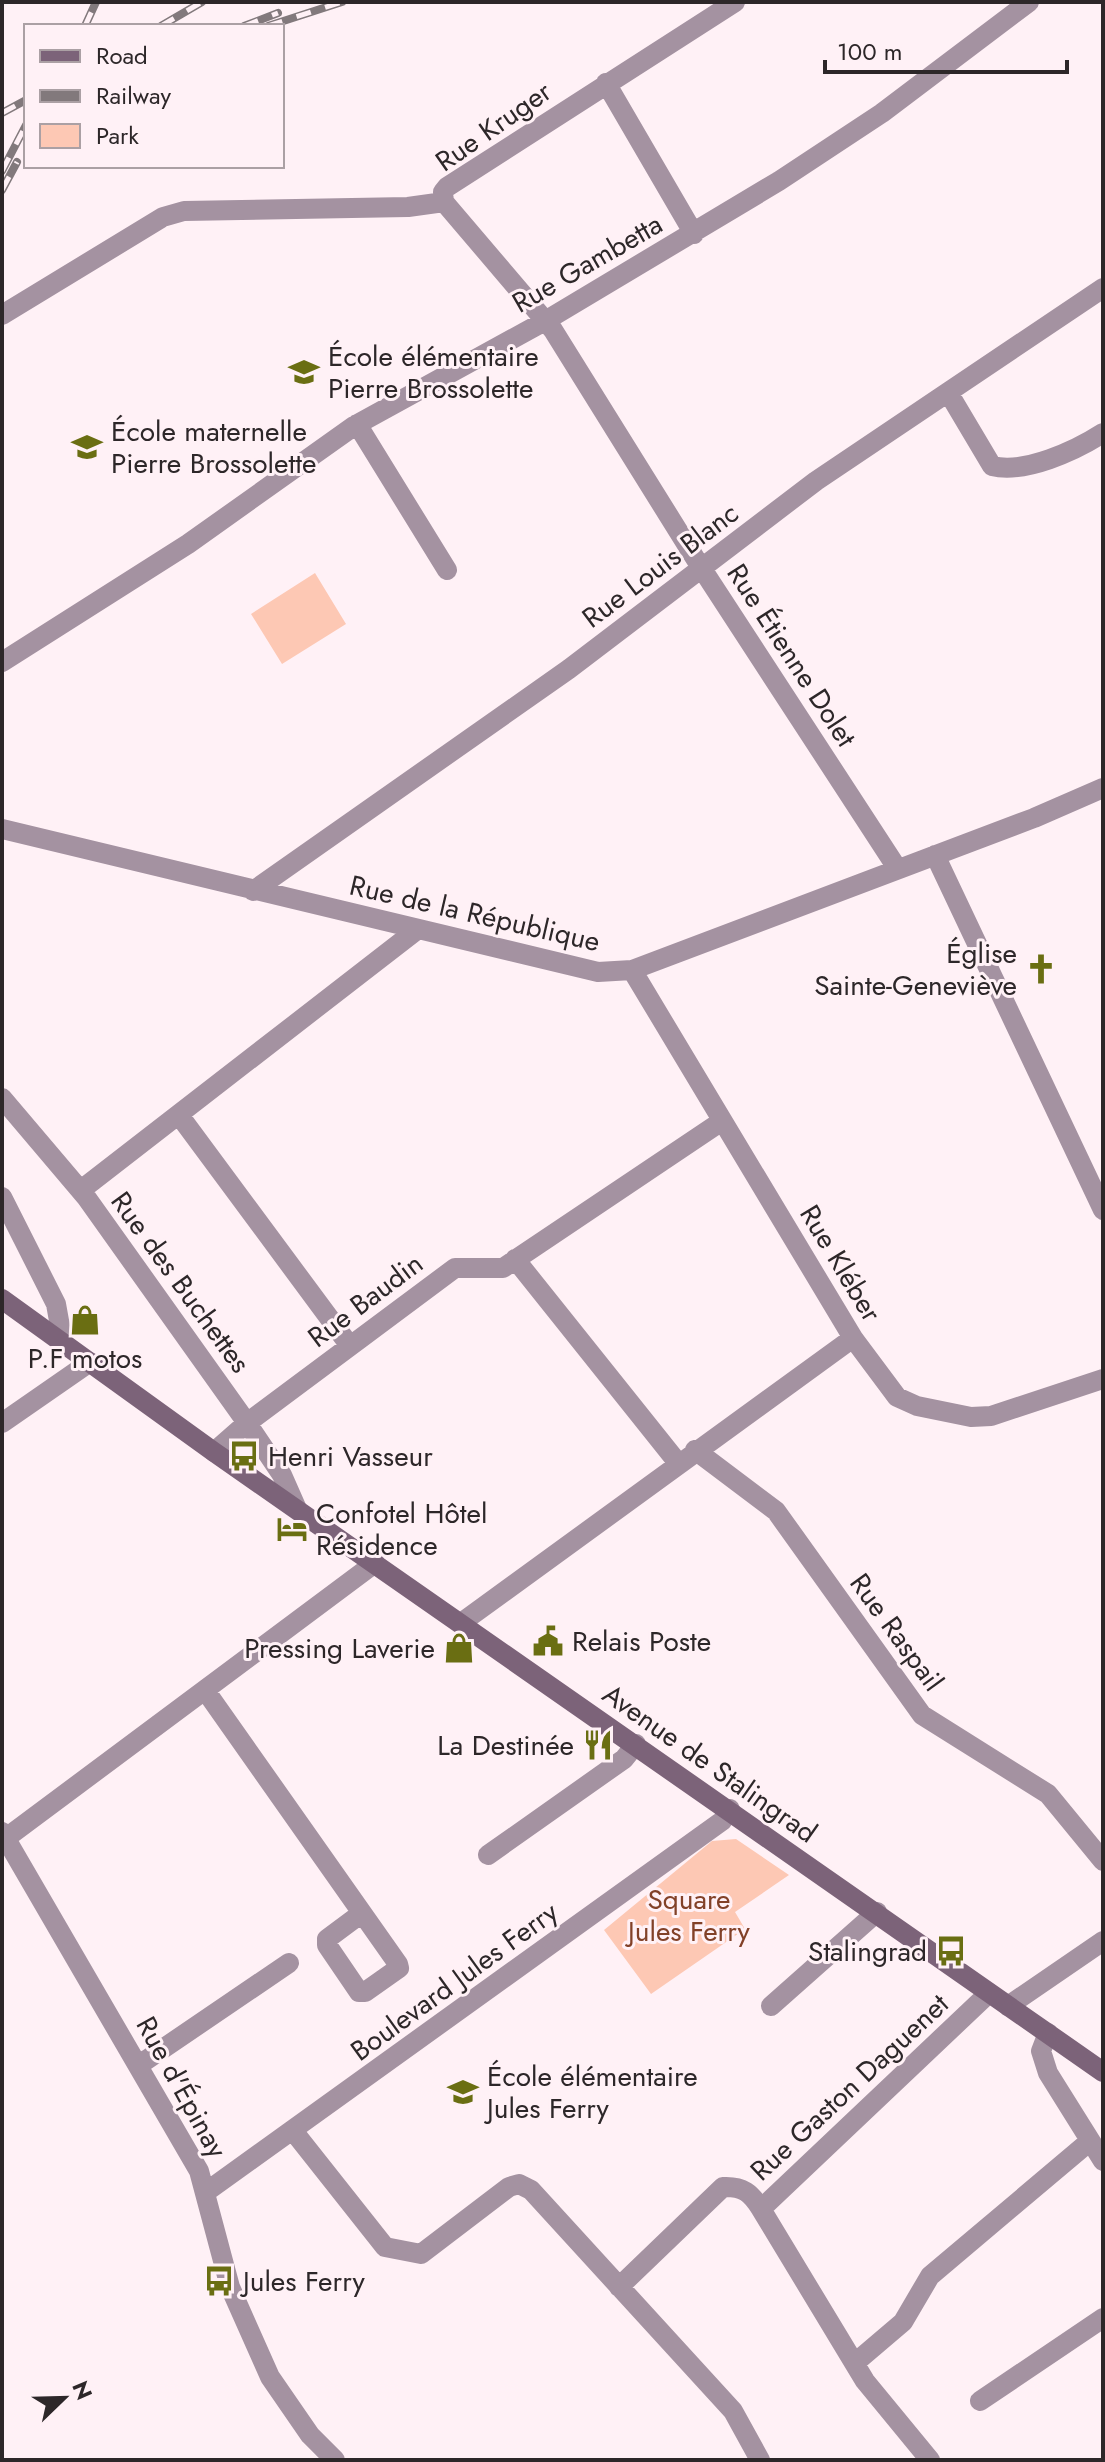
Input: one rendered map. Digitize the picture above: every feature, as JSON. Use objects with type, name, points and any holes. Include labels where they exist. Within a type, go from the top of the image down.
[{"type":"main road","name":"Avenue de Stalingrad","points":[[2,1299],[214,1452],[1103,2072]]},
{"type":"street","name":"Rue Kruger","points":[[2,315],[163,217],[184,211],[408,207],[444,202],[443,192],[447,187],[735,2]]},
{"type":"street","name":"Rue Gambetta","points":[[2,662],[188,544],[357,424],[545,321],[694,234],[882,113],[1029,2]]},
{"type":"street","points":[[606,83],[694,234]]},
{"type":"street","name":"Rue Étienne Dolet","points":[[444,202],[545,321],[897,868]]},
{"type":"street","name":"Rue Louis Blanc","points":[[253,891],[569,669],[816,481],[1103,288]]},
{"type":"street","points":[[948,392],[992,466],[1007,469],[1061,454],[1103,433]]},
{"type":"street","points":[[357,424],[447,570]]},
{"type":"street","name":"Rue de la République","points":[[2,829],[598,972],[632,970],[1103,788]]},
{"type":"street","points":[[935,855],[1103,1210]]},
{"type":"street","points":[[81,1190],[418,929]]},
{"type":"street","name":"Rue Kléber","points":[[632,970],[853,1338],[897,1397],[917,1406],[971,1417],[991,1416],[1103,1379]]},
{"type":"street","name":"Rue des Buchettes","points":[[2,1098],[81,1190],[247,1423],[282,1475],[297,1509]]},
{"type":"street","points":[[179,1115],[350,1346]]},
{"type":"street","name":"Rue Baudin","points":[[214,1452],[247,1423],[455,1268],[503,1268],[722,1121]]},
{"type":"street","points":[[2,1197],[56,1304],[63,1343]]},
{"type":"street","points":[[515,1259],[678,1463]]},
{"type":"street","points":[[461,1623],[853,1338]]},
{"type":"street","points":[[2,1423],[90,1362]]},
{"type":"street","name":"Rue Raspail","points":[[695,1450],[776,1511],[922,1715],[1048,1794],[1103,1861]]},
{"type":"street","points":[[3,1837],[375,1563]]},
{"type":"street","points":[[205,1690],[362,1913]]},
{"type":"street","points":[[488,1855],[624,1759],[636,1744]]},
{"type":"street","name":"Boulevard Jules Ferry","points":[[206,2192],[294,2132],[722,1821],[730,1809]]},
{"type":"street","name":"Rue d'Épinay","points":[[3,1837],[199,2171],[230,2287],[270,2377],[310,2435],[335,2460]]},
{"type":"street","points":[[771,2006],[877,1912]]},
{"type":"street","points":[[1008,2006],[1103,1941]]},
{"type":"street","points":[[139,2065],[289,1963]]},
{"type":"street","name":"Rue Gaston Daguenet","points":[[619,2287],[723,2187],[736,2186],[751,2193],[761,2209],[989,1993]]},
{"type":"street","points":[[1048,2033],[1041,2051],[1043,2059],[1103,2161]]},
{"type":"street","points":[[294,2132],[385,2247],[421,2254],[509,2187],[519,2184],[531,2190],[733,2411],[760,2460]]},
{"type":"street","points":[[856,2362],[903,2322],[930,2276],[1090,2141]]},
{"type":"street","points":[[761,2209],[865,2381],[930,2460]]},
{"type":"street","points":[[980,2401],[1103,2318]]},
{"type":"green space","points":[[315,573],[346,624],[282,664],[251,614]]},
{"type":"green space","name":"Square Jules Ferry","points":[[736,1839],[789,1875],[735,1912],[745,1929],[651,1994],[604,1930],[712,1841]]},
{"type":"railway","points":[[86,24],[96,2]]},
{"type":"railway","points":[[164,24],[202,2]]},
{"type":"railway","points":[[274,24],[342,2]]},
{"type":"railway","points":[[249,24],[278,13]]},
{"type":"railway","points":[[2,113],[24,101]]},
{"type":"railway","points":[[2,171],[24,129]]},
{"type":"railway","points":[[2,190],[17,162]]},
{"type":"place","name":"École élémentaire Pierre Brossolette","points":[[304,372]]},
{"type":"place","name":"École maternelle Pierre Brossolette","points":[[87,447]]},
{"type":"place","name":"Église Sainte-Geneviève","points":[[1041,969]]},
{"type":"place","name":"P.F motos","points":[[85,1320]]},
{"type":"place","name":"Henri Vasseur","points":[[244,1456]]},
{"type":"place","name":"Confotel Hôtel Résidence","points":[[292,1529]]},
{"type":"place","name":"Relais Poste","points":[[548,1641]]},
{"type":"place","name":"Pressing Laverie","points":[[459,1648]]},
{"type":"place","name":"La Destinée","points":[[598,1745]]},
{"type":"place","name":"Stalingrad","points":[[951,1951]]},
{"type":"place","name":"École élémentaire Jules Ferry","points":[[463,2092]]},
{"type":"place","name":"Jules Ferry","points":[[219,2281]]}]
